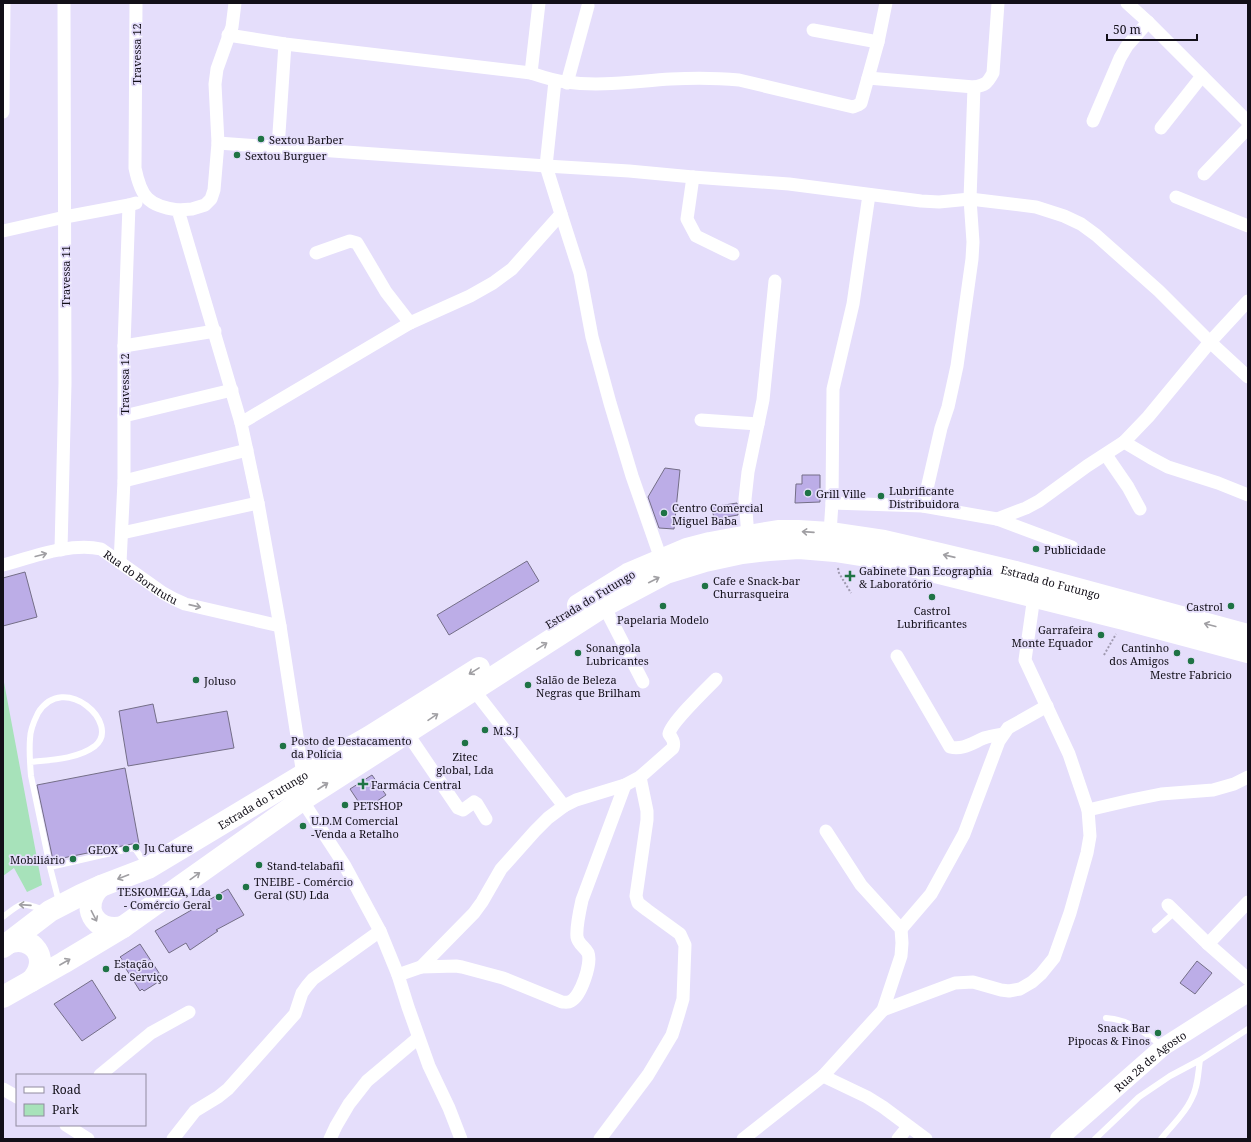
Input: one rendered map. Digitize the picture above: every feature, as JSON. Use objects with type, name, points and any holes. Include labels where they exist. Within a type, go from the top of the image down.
[{"type":"highway","name":"Estrada do Futungo","points":[[5,945],[55,908],[101,886],[148,868],[369,737],[628,574],[687,549],[710,543],[778,531],[798,531],[878,558],[1034,596],[1248,652]]},
{"type":"highway","name":"Estrada do Futungo","points":[[123,927],[302,800],[604,606],[666,573],[706,561],[742,553],[799,548],[833,542],[884,541],[1016,572],[1248,635]]},
{"type":"highway","points":[[101,886],[92,897],[90,905],[91,912],[100,925],[115,929],[123,927]]},
{"type":"highway","points":[[3,996],[63,964],[123,927]]},
{"type":"highway","points":[[5,945],[13,941],[21,940],[28,942],[35,947],[41,961],[40,968],[31,980]]},
{"type":"main road","name":"Rua 28 de Agosto","points":[[1059,1139],[1163,1047],[1248,993]]},
{"type":"street","points":[[3,112],[4,3]]},
{"type":"street","name":"Travessa 11","points":[[61,550],[65,383],[64,3]]},
{"type":"street","name":"Travessa 12","points":[[136,3],[135,168],[137,180],[147,199]]},
{"type":"street","points":[[3,232],[65,216],[129,205],[147,199],[165,208],[178,210],[205,205],[211,199],[214,190],[218,143],[215,84],[217,69],[233,21],[235,3]]},
{"type":"street","points":[[531,73],[539,3]]},
{"type":"street","points":[[228,36],[531,73],[561,82],[596,85],[672,79],[721,78],[739,80],[853,107],[858,106],[861,103],[878,42],[886,3]]},
{"type":"street","points":[[868,78],[974,87],[983,86],[993,73],[998,3]]},
{"type":"street","points":[[1127,3],[1248,122]]},
{"type":"street","points":[[588,6],[561,82],[546,166],[580,273],[592,337],[610,403],[632,476],[661,559]]},
{"type":"street","points":[[1093,121],[1120,58],[1127,46],[1148,22]]},
{"type":"street","points":[[813,30],[878,42]]},
{"type":"street","points":[[278,148],[285,44]]},
{"type":"street","points":[[1161,128],[1202,76]]},
{"type":"street","points":[[923,506],[941,428],[958,366],[972,259],[973,242],[970,199],[974,87]]},
{"type":"street","points":[[1204,174],[1248,128]]},
{"type":"street","points":[[218,143],[629,171],[790,184],[921,202],[970,199],[1036,207],[1064,216],[1081,224],[1096,235],[1159,290],[1210,342],[1248,377]]},
{"type":"street","points":[[693,177],[687,219],[696,236],[733,254]]},
{"type":"street","points":[[833,542],[833,389],[854,304],[869,195]]},
{"type":"street","points":[[1176,197],[1248,226]]},
{"type":"street","name":"Travessa 12","points":[[120,563],[124,482],[124,346],[129,205]]},
{"type":"street","points":[[178,210],[232,390],[247,450],[280,626],[303,775]]},
{"type":"street","points":[[241,423],[410,323],[470,296],[494,283],[512,269],[560,214]]},
{"type":"street","points":[[316,253],[350,241],[357,243],[386,292],[410,323]]},
{"type":"street","points":[[748,536],[745,499],[748,472],[763,400],[775,281]]},
{"type":"street","points":[[997,519],[1026,508],[1124,442],[1148,417],[1210,342],[1248,301]]},
{"type":"street","points":[[124,346],[215,331]]},
{"type":"street","points":[[124,416],[232,390]]},
{"type":"street","points":[[701,420],[758,424]]},
{"type":"street","points":[[1124,442],[1168,467],[1218,483],[1248,495]]},
{"type":"street","points":[[124,482],[247,450]]},
{"type":"street","points":[[1106,455],[1128,487],[1140,509]]},
{"type":"street","points":[[122,533],[258,503]]},
{"type":"street","points":[[832,503],[923,506],[997,519],[1072,548]]},
{"type":"street","name":"Rua do Borututu","points":[[3,565],[61,550],[94,547],[101,549],[163,593],[186,604],[280,626]]},
{"type":"street","points":[[883,1010],[955,983],[973,982],[1009,991],[1020,989],[1032,982],[1041,974],[1054,958],[1070,913],[1088,853],[1090,836],[1088,810],[1069,754],[1048,706],[1025,660],[1034,596]]},
{"type":"street","points":[[604,606],[643,682]]},
{"type":"street","points":[[897,656],[950,747],[962,748],[985,738],[1003,734]]},
{"type":"street","points":[[421,967],[474,913],[501,869],[548,818],[564,806],[582,798],[625,785],[640,777],[673,748],[674,741],[668,734],[670,728],[716,679]]},
{"type":"street","points":[[473,689],[564,806]]},
{"type":"street","points":[[750,1137],[823,1076],[883,1010],[901,956],[901,929],[931,894],[964,834],[999,741],[1008,728],[1048,706]]},
{"type":"street","points":[[407,733],[458,808],[463,810],[474,802],[477,804],[486,819]]},
{"type":"street","points":[[600,1139],[648,1075],[672,1035],[683,999],[684,944],[680,934],[646,910],[638,903],[636,896],[647,820],[647,811],[640,777]]},
{"type":"street","points":[[1088,810],[1161,794],[1213,790],[1234,784],[1248,777]]},
{"type":"street","points":[[398,975],[421,967],[456,966],[503,978],[562,1002],[571,1001],[575,998],[587,977],[588,969],[588,954],[579,943],[577,937],[582,900],[625,785]]},
{"type":"street","points":[[302,800],[345,866],[380,931],[398,975],[428,1066],[449,1108],[461,1139]]},
{"type":"street","points":[[826,831],[861,885],[901,929]]},
{"type":"street","points":[[1208,944],[1248,902]]},
{"type":"street","points":[[1172,908],[1208,944],[1248,979]]},
{"type":"street","points":[[173,1139],[195,1111],[228,1089],[295,1014],[306,986],[313,979],[380,931]]},
{"type":"street","points":[[101,1074],[151,1033],[189,1012]]},
{"type":"street","points":[[330,1139],[349,1104],[367,1082],[418,1038]]},
{"type":"street","points":[[823,1076],[867,1097],[926,1139]]},
{"type":"street","points":[[3,1089],[16,1096]]},
{"type":"street","points":[[68,1126],[88,1139]]},
{"type":"street","points":[[898,1139],[908,1127]]},
{"type":"lane","points":[[3,917],[18,905],[22,904],[55,908],[50,867],[30,762],[30,740],[34,720],[40,710],[48,702],[56,699],[71,697],[83,703],[95,713],[102,726],[101,737],[95,746],[82,753],[66,758],[30,762]]},
{"type":"lane","points":[[50,867],[133,848],[148,868]]},
{"type":"lane","points":[[1155,930],[1172,908]]},
{"type":"lane","points":[[1106,1018],[1115,1018],[1126,1021],[1137,1027],[1163,1047]]},
{"type":"lane","points":[[1095,1139],[1139,1097],[1170,1076],[1200,1060],[1248,1029]]},
{"type":"lane","points":[[1161,1139],[1183,1114],[1192,1098],[1198,1080],[1200,1060]]},
{"type":"path","points":[[833,542],[839,573],[851,594]]},
{"type":"path","points":[[1104,655],[1124,619]]},
{"type":"green space","points":[[3,677],[42,885],[27,892],[14,868],[3,876]]},
{"type":"building","name":"Centro Comercial Miguel Baba","points":[[665,468],[680,470],[674,529],[659,528],[648,497]]},
{"type":"building","name":"Grill Ville","points":[[802,475],[820,475],[820,502],[795,503],[796,484],[802,484]]},
{"type":"building","points":[[737,503],[738,515],[714,519],[712,507]]},
{"type":"building","points":[[527,561],[539,581],[449,635],[437,615]]},
{"type":"building","points":[[25,572],[37,617],[3,626],[3,578]]},
{"type":"building","points":[[153,704],[157,723],[227,711],[234,748],[128,766],[119,711]]},
{"type":"building","points":[[125,768],[139,844],[132,844],[53,860],[37,785]]},
{"type":"building","points":[[372,775],[386,795],[364,810],[350,789]]},
{"type":"building","points":[[228,889],[244,915],[216,930],[218,931],[190,950],[186,943],[169,953],[155,931]]},
{"type":"building","points":[[140,944],[163,979],[144,991],[142,989],[140,991],[120,957]]},
{"type":"building","points":[[1197,961],[1212,973],[1195,994],[1180,983]]},
{"type":"building","points":[[92,980],[116,1018],[82,1041],[54,1004]]},
{"type":"place","name":"Sextou Barber","points":[[261,139]]},
{"type":"place","name":"Sextou Burguer","points":[[237,155]]},
{"type":"place","name":"Grill Ville","points":[[808,493]]},
{"type":"place","name":"Lubrificante Distribuidora","points":[[881,496]]},
{"type":"place","name":"Centro Comercial Miguel Baba","points":[[664,513]]},
{"type":"place","name":"Publicidade","points":[[1036,549]]},
{"type":"place","name":"Gabinete Dan Ecographia & Laboratório","points":[[850,576]]},
{"type":"place","name":"Cafe e Snack-bar Churrasqueira","points":[[705,586]]},
{"type":"place","name":"Castrol Lubrificantes","points":[[932,597]]},
{"type":"place","name":"Papelaria Modelo","points":[[663,606]]},
{"type":"place","name":"Castrol","points":[[1231,606]]},
{"type":"place","name":"Garrafeira Monte Equador","points":[[1101,635]]},
{"type":"place","name":"Sonangola Lubricantes","points":[[578,653]]},
{"type":"place","name":"Cantinho dos Amigos","points":[[1177,653]]},
{"type":"place","name":"Mestre Fabricio","points":[[1191,661]]},
{"type":"place","name":"Joluso","points":[[196,680]]},
{"type":"place","name":"Salão de Beleza Negras que Brilham","points":[[528,685]]},
{"type":"place","name":"M.S.J","points":[[485,730]]},
{"type":"place","name":"Zitec global, Lda","points":[[465,743]]},
{"type":"place","name":"Posto de Destacamento da Polícia","points":[[283,746]]},
{"type":"place","name":"Farmácia Central","points":[[363,784]]},
{"type":"place","name":"PETSHOP","points":[[345,805]]},
{"type":"place","name":"U.D.M Comercial -Venda a Retalho","points":[[303,826]]},
{"type":"place","name":"Ju Cature","points":[[136,847]]},
{"type":"place","name":"GEOX","points":[[126,849]]},
{"type":"place","name":"Mobiliário","points":[[73,859]]},
{"type":"place","name":"Stand-telabafil","points":[[259,865]]},
{"type":"place","name":"TNEIBE - Comércio Geral (SU) Lda","points":[[246,887]]},
{"type":"place","name":"TESKOMEGA, Lda - Comércio Geral","points":[[219,897]]},
{"type":"place","name":"Estação de Serviço","points":[[106,969]]},
{"type":"place","name":"Snack Bar Pipocas & Finos","points":[[1158,1033]]}]
